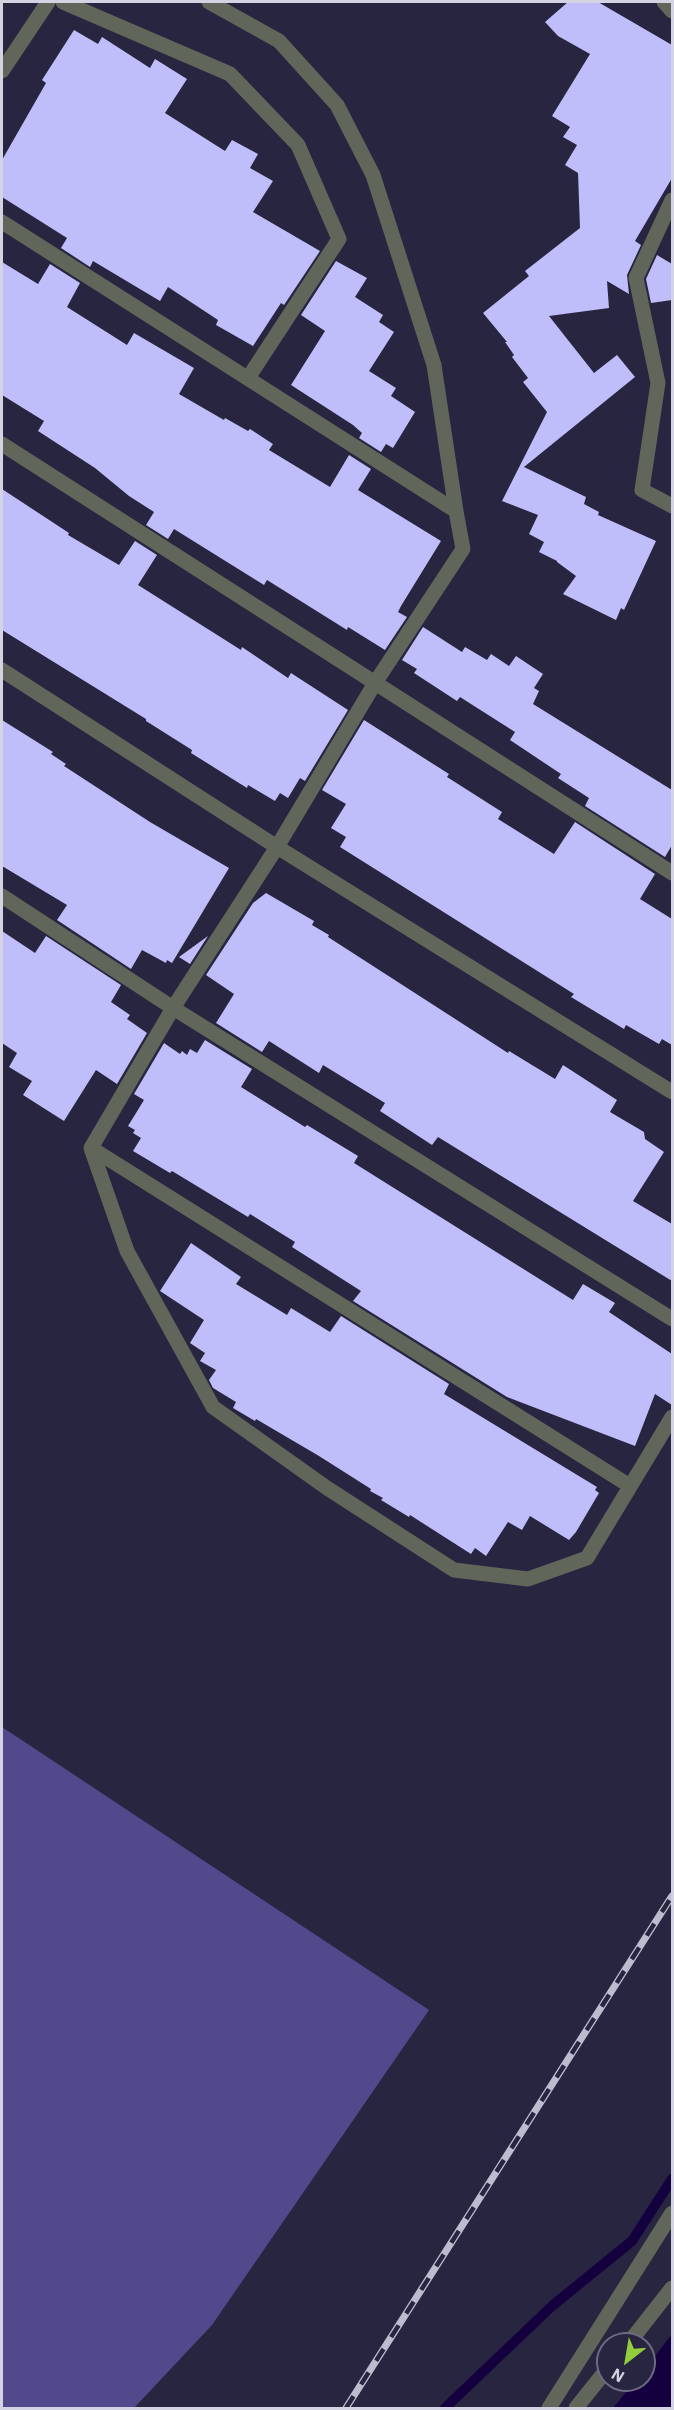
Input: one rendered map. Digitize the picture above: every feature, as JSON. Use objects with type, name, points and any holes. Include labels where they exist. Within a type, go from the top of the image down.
[{"type":"street","points":[[2,71],[48,2]]},
{"type":"street","points":[[63,2],[230,74],[298,145],[339,239],[248,378]]},
{"type":"street","points":[[209,2],[279,41],[337,105],[373,176],[434,365],[463,549],[375,683],[277,847],[173,1008],[91,1148],[127,1251],[213,1407],[327,1488],[454,1570],[528,1579],[587,1558],[672,1417]]},
{"type":"street","points":[[664,2],[672,11]]},
{"type":"street","points":[[672,200],[636,278],[658,383],[642,490],[672,506]]},
{"type":"street","points":[[2,222],[456,511]]},
{"type":"street","points":[[2,444],[672,873]]},
{"type":"street","points":[[2,670],[277,847],[672,1092]]},
{"type":"street","points":[[2,896],[173,1008],[672,1319]]},
{"type":"street","points":[[91,1148],[630,1486]]},
{"type":"street","points":[[549,2409],[672,2213]]},
{"type":"street","points":[[637,2332],[672,2288]]},
{"type":"street","points":[[576,2409],[596,2383]]},
{"type":"shaded area","points":[[2,1727],[429,2010],[212,2325],[134,2408],[2,2408]]},
{"type":"shaded area","points":[[672,2334],[672,2408],[613,2408],[626,2392],[656,2392],[656,2355]]},
{"type":"building","points":[[568,2],[598,2],[672,45],[672,178],[635,241],[641,245],[627,275],[629,294],[607,281],[609,308],[549,316],[594,373],[617,355],[635,377],[524,467],[586,497],[584,504],[599,512],[598,515],[656,541],[624,610],[621,608],[616,620],[563,594],[576,576],[557,561],[539,552],[544,542],[529,534],[538,515],[502,501],[547,412],[523,382],[528,378],[512,357],[514,355],[505,342],[507,342],[483,313],[529,276],[525,271],[580,228],[578,173],[565,165],[577,145],[563,137],[570,127],[552,116],[590,54],[558,36],[545,22]]},
{"type":"building","points":[[74,30],[98,44],[102,37],[150,68],[155,59],[187,79],[165,113],[225,151],[232,140],[258,154],[250,168],[273,181],[253,212],[320,251],[284,305],[281,303],[253,346],[216,325],[218,320],[168,287],[160,301],[93,261],[90,267],[61,248],[67,238],[2,197],[2,160],[46,83],[42,80]]},
{"type":"building","points":[[657,255],[672,264],[672,300],[651,303],[646,279]]},
{"type":"building","points":[[336,261],[367,278],[355,297],[383,315],[379,322],[394,332],[369,371],[396,388],[391,396],[415,412],[393,448],[386,444],[381,452],[359,438],[362,433],[353,425],[291,385],[325,331],[301,315]]},
{"type":"building","points":[[2,262],[38,284],[50,264],[80,283],[67,307],[127,345],[134,333],[194,368],[179,394],[224,420],[225,418],[248,431],[250,429],[273,444],[269,450],[330,487],[349,455],[371,469],[358,490],[441,541],[401,606],[398,612],[407,617],[385,650],[348,627],[347,630],[267,580],[264,585],[174,529],[168,539],[146,525],[154,512],[129,496],[95,468],[38,431],[44,421],[2,395]]},
{"type":"building","points":[[2,489],[69,533],[68,535],[119,565],[135,541],[157,555],[138,585],[241,650],[242,647],[288,678],[291,673],[348,710],[305,781],[300,778],[288,798],[280,793],[275,801],[248,785],[247,788],[191,753],[192,750],[146,719],[2,630]]},
{"type":"building","points":[[423,627],[462,652],[465,647],[487,660],[491,654],[509,666],[516,656],[543,674],[534,688],[539,691],[533,704],[672,790],[672,845],[665,857],[585,806],[589,798],[558,778],[561,774],[510,740],[515,732],[460,697],[457,701],[414,673],[417,669],[402,660]]},
{"type":"building","points":[[2,720],[53,752],[51,754],[66,764],[64,766],[150,822],[229,868],[172,963],[167,960],[166,963],[142,950],[131,969],[57,920],[67,905],[2,866]]},
{"type":"building","points":[[364,720],[449,774],[447,777],[502,812],[498,819],[554,854],[575,822],[655,874],[640,899],[672,919],[672,1045],[662,1039],[659,1044],[626,1025],[624,1029],[571,997],[574,994],[340,847],[346,837],[331,828],[346,804],[322,790]]},
{"type":"building","points":[[266,893],[314,921],[312,925],[329,935],[328,937],[508,1053],[509,1051],[555,1079],[563,1065],[617,1100],[610,1112],[644,1132],[645,1139],[664,1152],[633,1201],[672,1224],[672,1281],[438,1137],[432,1145],[380,1111],[385,1103],[323,1065],[319,1073],[269,1041],[262,1052],[216,1023],[234,994],[206,975],[253,903]]},
{"type":"building","points":[[2,931],[35,953],[46,936],[121,985],[111,1002],[130,1015],[127,1019],[147,1033],[117,1084],[96,1070],[64,1121],[23,1095],[32,1081],[9,1067],[17,1053],[2,1043]]},
{"type":"building","points":[[208,936],[190,964],[179,957]]},
{"type":"building","points":[[205,1040],[252,1069],[241,1087],[305,1127],[307,1125],[358,1156],[354,1163],[573,1300],[583,1284],[615,1303],[609,1312],[672,1354],[672,1405],[655,1394],[635,1446],[507,1397],[353,1301],[361,1291],[292,1247],[295,1242],[250,1214],[248,1217],[172,1171],[170,1173],[133,1151],[141,1138],[133,1133],[135,1130],[128,1126],[144,1100],[134,1094],[164,1043],[180,1054],[182,1051],[187,1055],[190,1049],[197,1053]]},
{"type":"building","points":[[191,1243],[241,1277],[236,1284],[287,1315],[291,1308],[330,1332],[341,1316],[449,1384],[444,1394],[597,1487],[595,1490],[599,1493],[576,1532],[569,1540],[530,1516],[522,1530],[508,1522],[486,1556],[475,1548],[471,1554],[410,1515],[409,1517],[381,1500],[383,1498],[370,1491],[371,1489],[319,1456],[233,1408],[236,1402],[213,1388],[209,1380],[216,1370],[200,1361],[205,1353],[190,1343],[204,1320],[160,1291]]},
{"type":"waterway","points":[[445,2408],[552,2306],[632,2241],[672,2179]]},
{"type":"railway","points":[[346,2408],[672,1896]]}]
